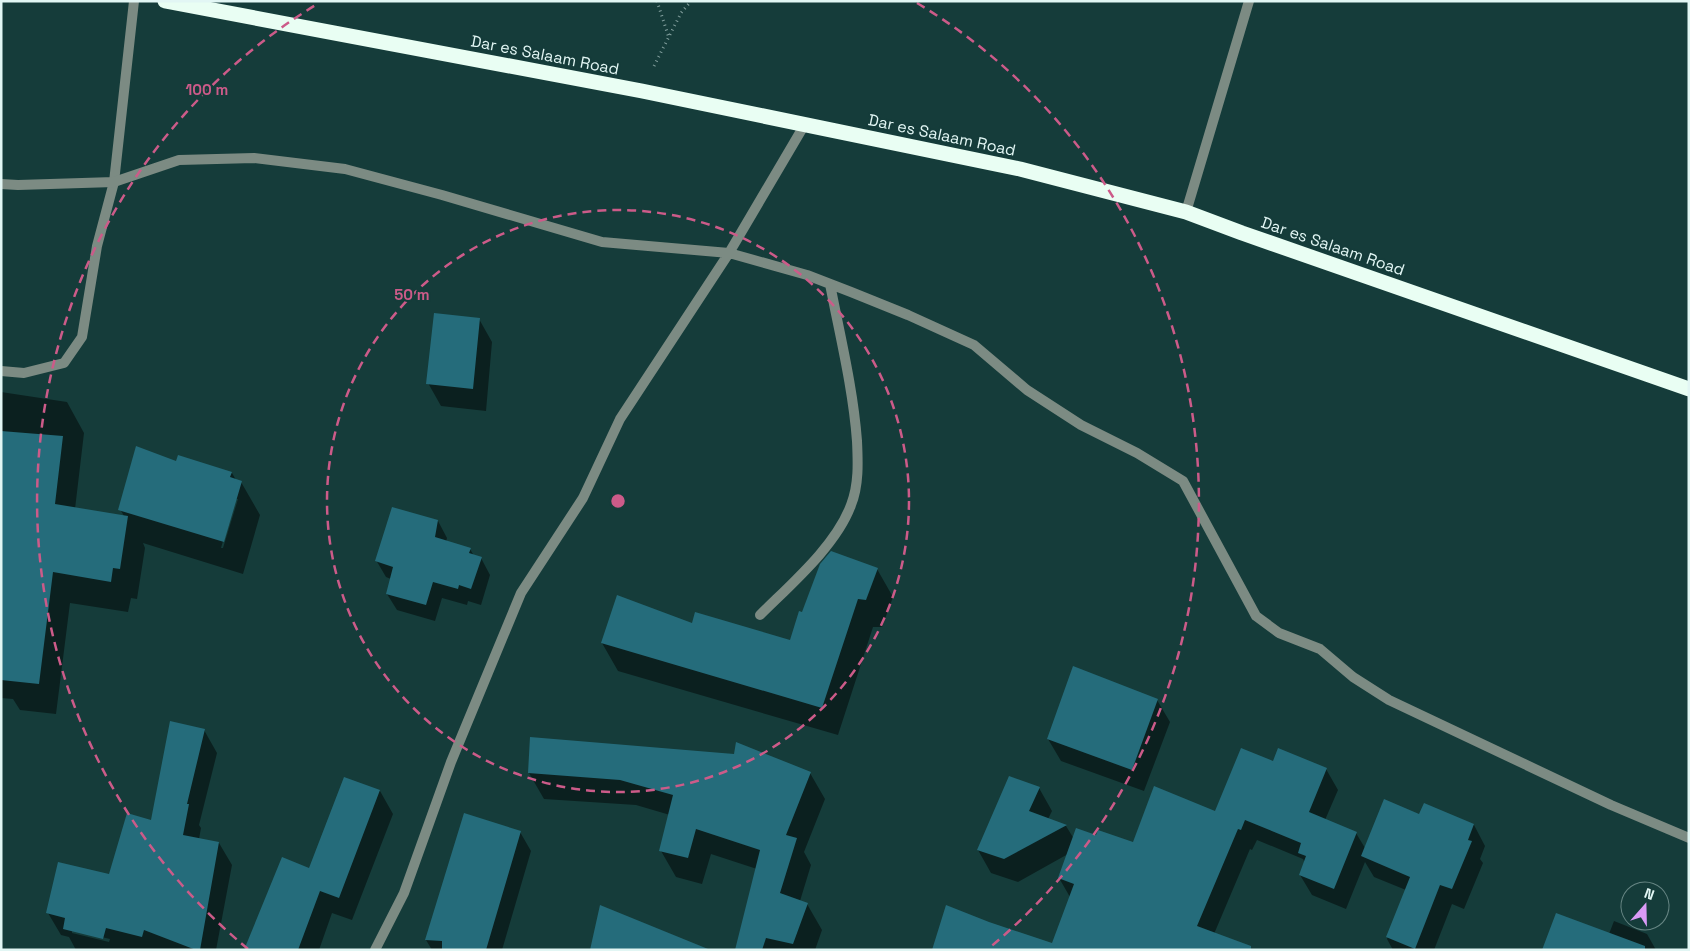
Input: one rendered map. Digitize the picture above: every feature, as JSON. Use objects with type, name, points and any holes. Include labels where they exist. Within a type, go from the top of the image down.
[{"type":"highway","name":"Dar es Salaam Road","points":[[165,1],[642,91],[1020,169],[1186,212],[1689,389]]},
{"type":"street","points":[[1,371],[24,372],[64,363],[82,337],[96,246],[114,182],[134,1]]},
{"type":"street","points":[[1186,212],[1249,1]]},
{"type":"street","points":[[375,950],[404,893],[452,762],[521,593],[583,498],[620,419],[729,253],[805,124]]},
{"type":"street","points":[[1,184],[114,182],[179,160],[263,159],[345,169],[602,242],[729,253],[806,275],[830,284],[908,315],[974,345],[1026,390],[1082,425],[1137,453],[1183,481],[1256,616],[1279,633],[1320,649],[1353,677],[1389,700],[1611,805],[1689,838]]},
{"type":"street","points":[[760,615],[818,556],[839,528],[852,504],[858,470],[854,408],[830,284]]},
{"type":"path","points":[[657,1],[668,38]]},
{"type":"path","points":[[642,91],[681,13],[691,1]]},
{"type":"building","points":[[434,313],[480,318],[473,389],[426,384]]},
{"type":"building","points":[[1,431],[63,436],[55,504],[128,516],[120,569],[113,568],[111,582],[53,572],[39,684],[1,680]]},
{"type":"building","points":[[136,446],[176,461],[178,455],[232,472],[230,477],[242,481],[224,542],[118,510]]},
{"type":"building","points":[[392,507],[438,520],[435,537],[471,548],[469,553],[482,557],[471,589],[459,585],[458,589],[433,582],[426,605],[386,594],[393,567],[375,561]]},
{"type":"building","points":[[831,551],[878,568],[866,600],[858,599],[822,708],[601,643],[617,595],[692,623],[695,612],[790,640],[799,611],[802,612],[820,564]]},
{"type":"building","points":[[1073,666],[1158,699],[1132,770],[1047,739]]},
{"type":"building","points":[[170,721],[205,729],[187,804],[189,804],[183,835],[219,842],[200,950],[144,930],[142,937],[106,928],[103,939],[63,929],[65,918],[46,913],[58,862],[109,874],[127,813],[151,820]]},
{"type":"building","points":[[530,737],[734,754],[736,742],[811,772],[786,835],[797,838],[780,893],[808,903],[793,944],[766,938],[762,950],[735,950],[760,850],[696,829],[688,858],[659,851],[673,795],[620,780],[528,773]]},
{"type":"building","points":[[1241,748],[1273,761],[1278,748],[1327,768],[1309,812],[1357,832],[1334,889],[1299,875],[1306,856],[1298,853],[1301,843],[1245,820],[1241,830],[1238,829],[1197,926],[1251,946],[1251,950],[932,950],[946,905],[1052,943],[1074,884],[1058,878],[1076,828],[1096,835],[1098,830],[1133,842],[1154,786],[1215,811]]},
{"type":"building","points":[[1009,776],[1040,787],[1029,811],[1067,825],[1004,859],[977,850]]},
{"type":"building","points":[[344,777],[380,790],[339,898],[320,891],[298,950],[244,950],[282,857],[309,868]]},
{"type":"building","points":[[1384,799],[1419,814],[1424,803],[1474,824],[1468,840],[1472,841],[1452,889],[1440,885],[1415,949],[1386,937],[1410,877],[1361,856]]},
{"type":"building","points":[[464,813],[521,831],[486,950],[442,950],[442,941],[425,940]]},
{"type":"building","points":[[600,905],[708,949],[708,950],[590,950]]},
{"type":"building","points":[[1556,913],[1645,946],[1645,950],[1542,950]]}]
